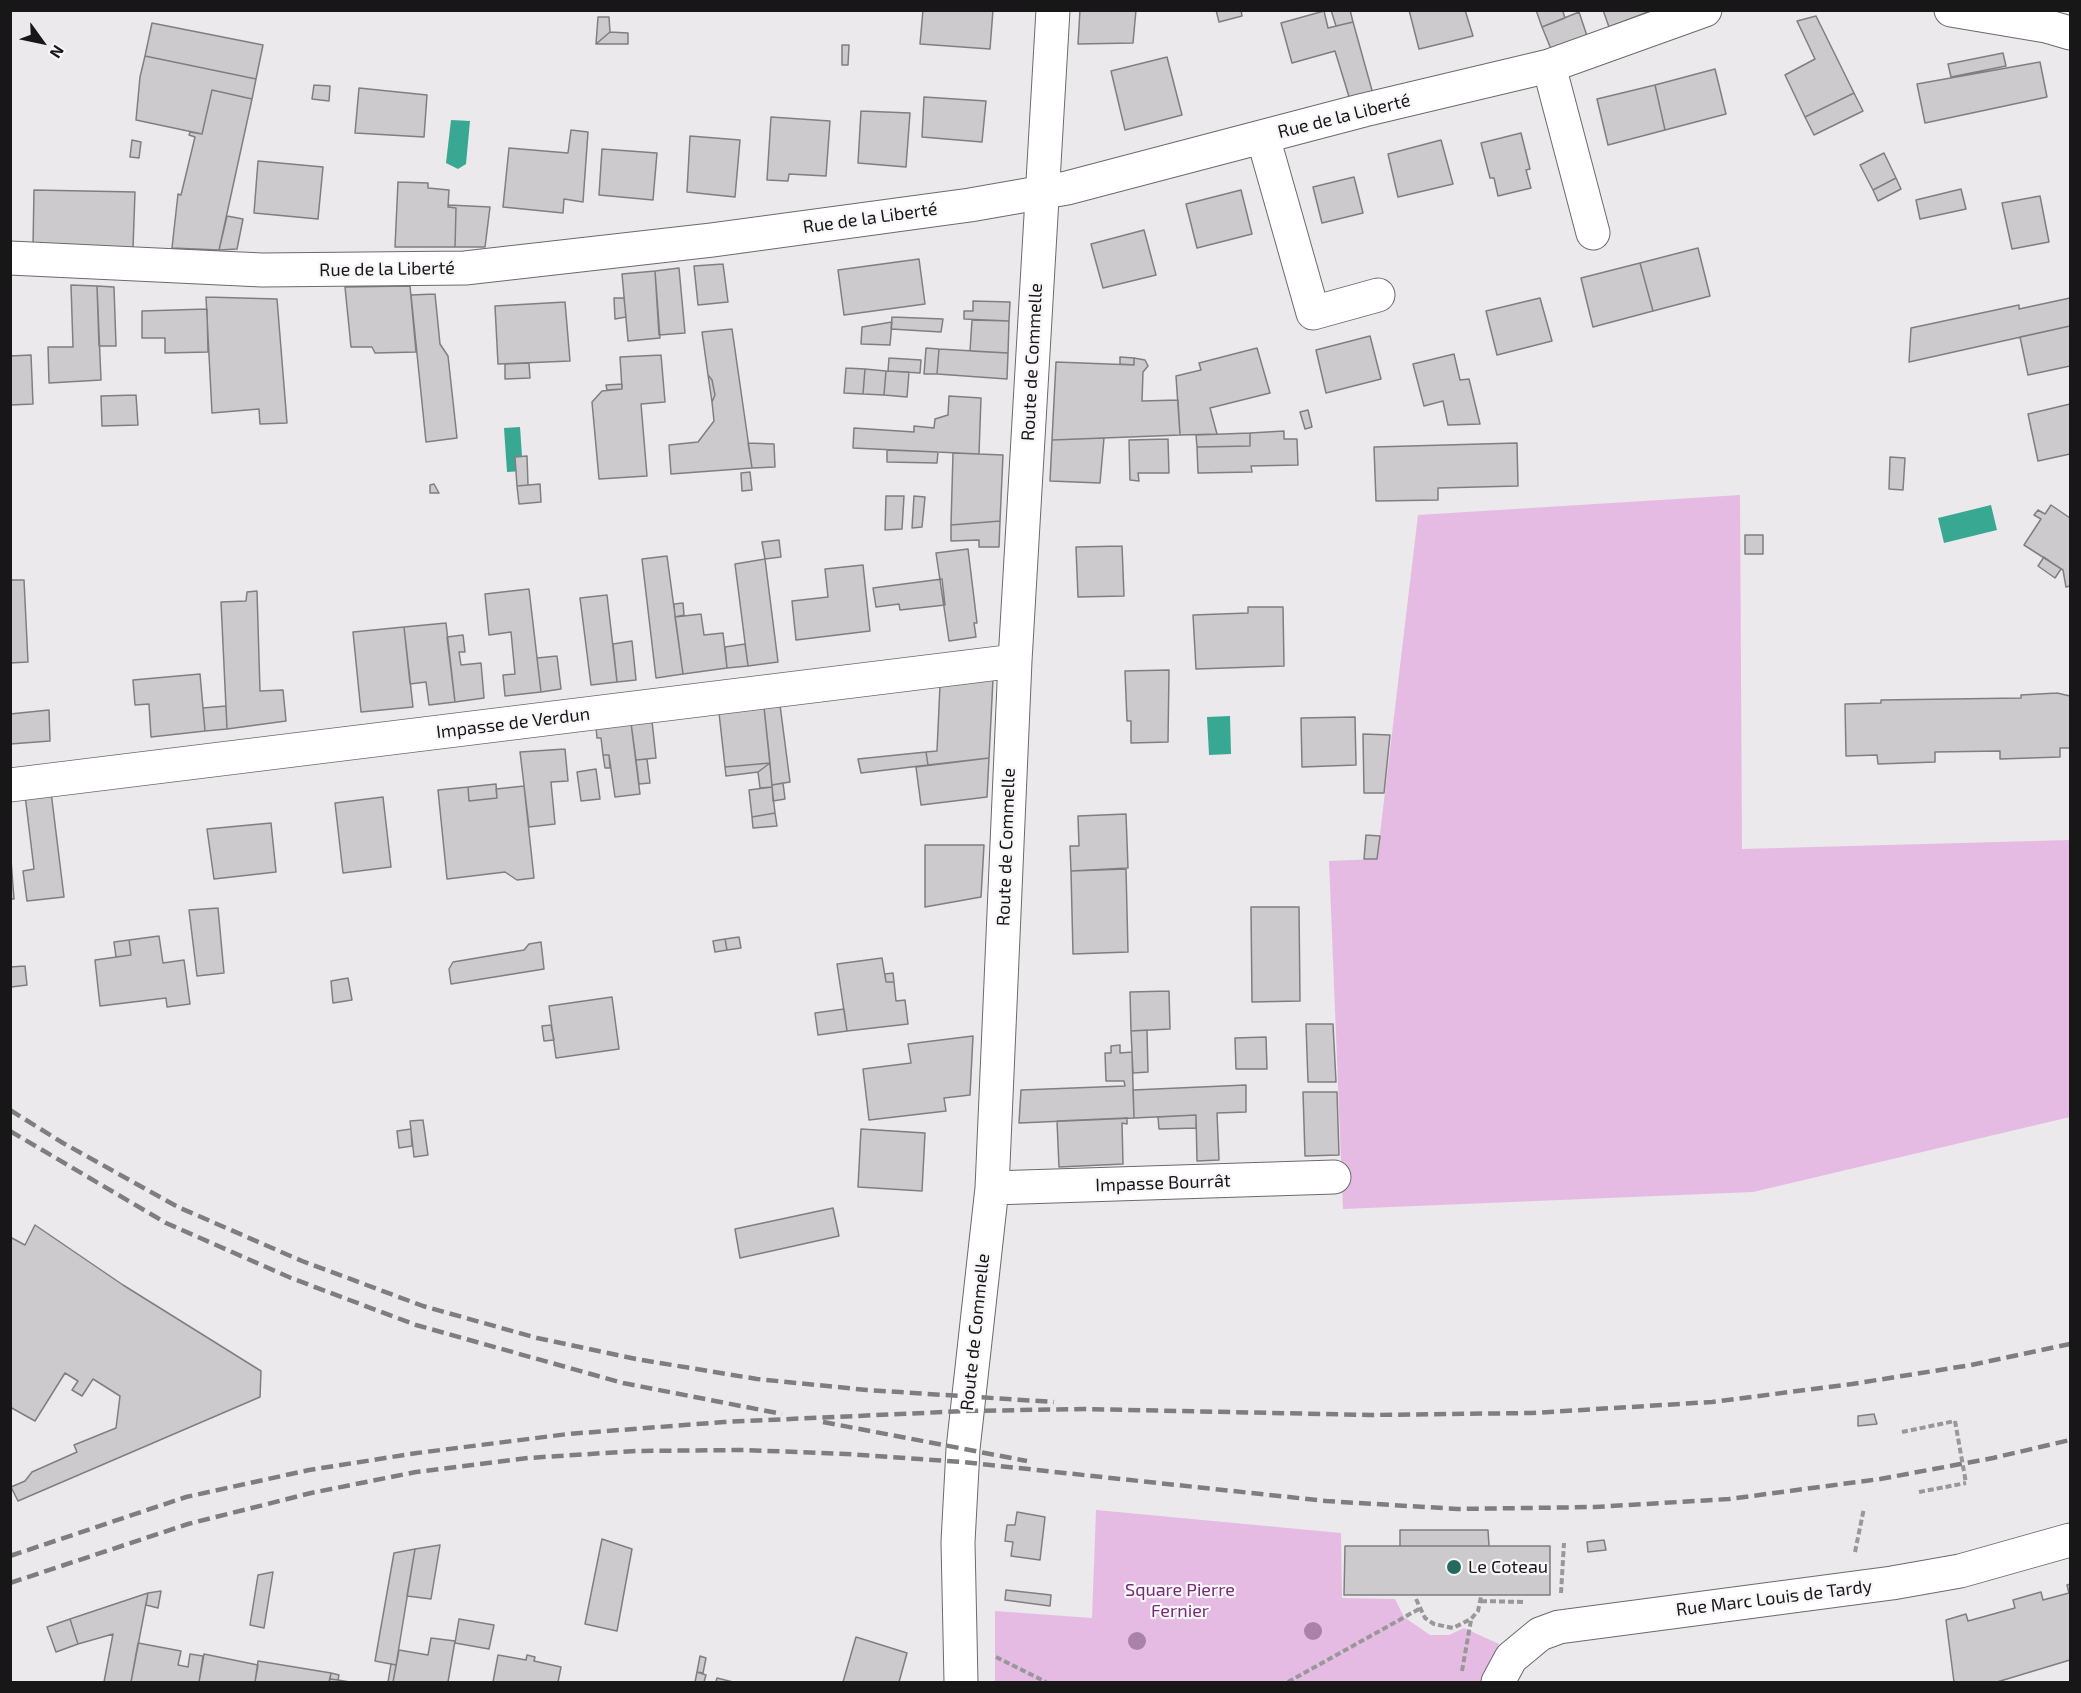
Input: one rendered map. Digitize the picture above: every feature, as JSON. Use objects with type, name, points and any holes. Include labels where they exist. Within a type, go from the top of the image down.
[{"type":"street","name":"Route de Commelle","points":[[961,1670],[958,1542],[963,1456],[992,1188],[1015,661],[1053,10]]},
{"type":"street","name":"Rue de la Liberté","points":[[10,258],[262,270],[465,268],[712,240],[1042,193],[1549,66],[1705,10]]},
{"type":"street","points":[[1951,10],[2046,26],[2070,33]]},
{"type":"street","points":[[1549,66],[1593,233]]},
{"type":"street","points":[[1263,137],[1313,313],[1378,296]]},
{"type":"street","name":"Impasse de Verdun","points":[[10,785],[1015,661]]},
{"type":"street","name":"Impasse Bourrât","points":[[992,1188],[1334,1177]]},
{"type":"street","name":"Rue Marc Louis de Tardy","points":[[1498,1683],[1511,1658],[1540,1634],[1559,1627],[1892,1584],[1960,1571],[2070,1540]]},
{"type":"path","points":[[1902,1432],[1955,1421],[1966,1483],[1919,1492]]},
{"type":"path","points":[[1854,1554],[1864,1508]]},
{"type":"path","points":[[1559,1627],[1564,1543]]},
{"type":"path","points":[[1416,1599],[1419,1609],[1434,1624],[1443,1627],[1463,1625],[1471,1619],[1478,1611],[1481,1597]]},
{"type":"path","points":[[1288,1683],[1419,1609]]},
{"type":"path","points":[[1460,1683],[1471,1619]]},
{"type":"path","points":[[961,1670],[1001,1657],[1046,1683]]},
{"type":"green space","points":[[1740,495],[1742,849],[2070,840],[2070,1117],[1753,1192],[1343,1209],[1329,861],[1377,859],[1418,515]]},
{"type":"green space","name":"Square Pierre Fernier","points":[[1096,1510],[1341,1533],[1342,1598],[1395,1599],[1404,1617],[1430,1635],[1449,1635],[1464,1628],[1499,1644],[1480,1682],[995,1682],[995,1611],[1092,1618]]},
{"type":"shaded area","points":[[451,120],[470,121],[466,164],[458,169],[446,163]]},
{"type":"shaded area","points":[[520,427],[523,471],[507,472],[504,428]]},
{"type":"shaded area","points":[[1991,505],[1997,530],[1944,543],[1938,518]]},
{"type":"shaded area","points":[[1230,716],[1231,754],[1209,755],[1207,717]]},
{"type":"building","points":[[923,10],[993,10],[990,49],[920,44]]},
{"type":"building","points":[[1080,10],[1136,10],[1133,43],[1078,44]]},
{"type":"building","points":[[1216,10],[1241,10],[1242,16],[1219,22]]},
{"type":"building","points":[[1331,10],[1350,10],[1353,22],[1336,26]]},
{"type":"building","points":[[1409,10],[1465,10],[1473,36],[1419,49]]},
{"type":"building","points":[[1536,10],[1567,10],[1563,12],[1565,18],[1542,27]]},
{"type":"building","points":[[1603,10],[1653,10],[1609,27]]},
{"type":"building","points":[[1324,11],[1328,28],[1353,22],[1373,94],[1350,100],[1335,51],[1292,63],[1281,23]]},
{"type":"building","points":[[1579,12],[1587,36],[1551,49],[1542,27]]},
{"type":"building","points":[[1816,16],[1854,93],[1805,117],[1785,75],[1815,59],[1797,21]]},
{"type":"building","points":[[598,17],[609,17],[610,32],[596,44]]},
{"type":"building","points":[[152,23],[263,45],[256,79],[145,56]]},
{"type":"building","points":[[610,32],[628,33],[628,44],[596,44]]},
{"type":"building","points":[[842,45],[849,45],[848,65],[842,65]]},
{"type":"building","points":[[2003,53],[2006,66],[1951,77],[1948,64]]},
{"type":"building","points":[[145,56],[256,79],[252,99],[212,90],[202,134],[136,120],[140,77]]},
{"type":"building","points":[[1167,57],[1182,115],[1125,130],[1111,71]]},
{"type":"building","points":[[2040,62],[2047,97],[1925,123],[1917,84]]},
{"type":"building","points":[[1715,69],[1726,114],[1665,130],[1655,85]]},
{"type":"building","points":[[314,85],[330,86],[329,101],[312,99]]},
{"type":"building","points":[[1655,85],[1665,130],[1608,145],[1597,99]]},
{"type":"building","points":[[359,88],[427,95],[424,137],[355,133]]},
{"type":"building","points":[[212,90],[252,99],[219,250],[172,248],[178,194],[181,195],[195,137],[189,135],[190,132],[202,134]]},
{"type":"building","points":[[1854,93],[1863,111],[1814,135],[1805,117]]},
{"type":"building","points":[[924,97],[986,101],[982,142],[922,137]]},
{"type":"building","points":[[861,111],[910,113],[906,167],[858,163]]},
{"type":"building","points":[[771,117],[830,121],[826,176],[789,174],[788,181],[767,180]]},
{"type":"building","points":[[571,130],[588,132],[583,202],[564,199],[563,213],[503,207],[509,148],[568,153]]},
{"type":"building","points":[[1521,133],[1530,169],[1526,170],[1531,188],[1498,196],[1494,178],[1490,178],[1481,143]]},
{"type":"building","points":[[690,136],[740,140],[735,197],[687,192]]},
{"type":"building","points":[[132,140],[141,142],[139,158],[130,157]]},
{"type":"building","points":[[1441,140],[1453,184],[1398,197],[1388,154]]},
{"type":"building","points":[[602,149],[657,153],[653,200],[599,195]]},
{"type":"building","points":[[1884,153],[1896,178],[1873,190],[1860,165]]},
{"type":"building","points":[[258,161],[323,167],[318,219],[254,213]]},
{"type":"building","points":[[1354,177],[1363,213],[1322,223],[1313,187]]},
{"type":"building","points":[[1896,178],[1901,189],[1878,201],[1873,190]]},
{"type":"building","points":[[398,182],[428,183],[428,188],[449,190],[448,207],[456,208],[455,247],[395,247]]},
{"type":"building","points":[[1961,189],[1966,209],[1920,219],[1916,200]]},
{"type":"building","points":[[34,190],[135,192],[133,248],[33,246]]},
{"type":"building","points":[[1241,190],[1252,234],[1197,248],[1186,204]]},
{"type":"building","points":[[2040,196],[2049,242],[2012,249],[2002,203]]},
{"type":"building","points":[[449,205],[490,207],[485,247],[455,247],[456,208],[448,207]]},
{"type":"building","points":[[227,216],[243,219],[237,249],[219,250]]},
{"type":"building","points":[[1144,230],[1156,275],[1103,288],[1091,244]]},
{"type":"building","points":[[1698,248],[1710,296],[1653,311],[1640,263]]},
{"type":"building","points":[[919,259],[925,304],[844,315],[838,270]]},
{"type":"building","points":[[1640,263],[1653,311],[1593,327],[1581,278]]},
{"type":"building","points":[[723,264],[728,302],[698,305],[694,266]]},
{"type":"building","points":[[679,268],[685,333],[659,335],[655,271]]},
{"type":"building","points":[[655,271],[660,338],[628,341],[622,274]]},
{"type":"building","points":[[71,285],[97,286],[101,380],[49,383],[48,347],[73,347]]},
{"type":"building","points":[[97,286],[114,287],[116,346],[99,346]]},
{"type":"building","points":[[410,286],[416,352],[375,353],[372,347],[351,347],[345,287]]},
{"type":"building","points":[[435,294],[440,344],[448,356],[457,438],[426,442],[411,295]]},
{"type":"building","points":[[206,297],[277,299],[287,423],[260,424],[259,409],[212,413]]},
{"type":"building","points":[[614,298],[624,298],[626,317],[615,319]]},
{"type":"building","points":[[1540,298],[1552,341],[1497,355],[1486,311]]},
{"type":"building","points":[[2070,298],[2070,326],[1909,362],[1911,328],[2019,305],[2019,309]]},
{"type":"building","points":[[973,301],[1010,302],[1009,321],[964,319],[964,311],[973,311]]},
{"type":"building","points":[[565,302],[570,361],[498,364],[495,306]]},
{"type":"building","points":[[207,309],[208,352],[165,353],[165,338],[142,338],[142,311]]},
{"type":"building","points":[[892,317],[943,319],[941,332],[891,329]]},
{"type":"building","points":[[972,320],[1009,321],[1008,353],[970,351]]},
{"type":"building","points":[[892,322],[890,345],[861,344],[862,327]]},
{"type":"building","points":[[2070,326],[2070,366],[2028,375],[2020,337]]},
{"type":"building","points":[[732,329],[752,468],[671,474],[669,445],[698,442],[714,421],[712,402],[715,395],[712,380],[708,375],[702,332]]},
{"type":"building","points":[[1370,336],[1381,379],[1326,393],[1316,350]]},
{"type":"building","points":[[926,348],[939,349],[937,374],[924,374]]},
{"type":"building","points":[[1257,348],[1270,393],[1210,408],[1217,434],[1180,435],[1176,376],[1201,370],[1199,363]]},
{"type":"building","points":[[939,349],[1008,353],[1007,379],[937,374]]},
{"type":"building","points":[[1454,354],[1460,380],[1469,379],[1480,424],[1448,425],[1443,401],[1424,406],[1413,364]]},
{"type":"building","points":[[31,355],[33,404],[10,405],[10,356]]},
{"type":"building","points":[[661,355],[665,402],[641,404],[647,476],[599,479],[592,402],[602,391],[622,389],[620,357]]},
{"type":"building","points":[[1120,357],[1134,358],[1134,365],[1120,364]]},
{"type":"building","points":[[889,358],[921,360],[920,373],[888,371]]},
{"type":"building","points":[[1134,358],[1145,360],[1148,366],[1143,372],[1142,401],[1178,400],[1180,435],[1052,440],[1056,362],[1134,365]]},
{"type":"building","points":[[529,363],[530,378],[505,379],[505,364]]},
{"type":"building","points":[[846,368],[865,369],[863,394],[844,393]]},
{"type":"building","points":[[865,369],[886,371],[884,395],[863,394]]},
{"type":"building","points":[[886,371],[909,372],[907,397],[884,395]]},
{"type":"building","points":[[708,375],[712,380],[715,395],[712,402]]},
{"type":"building","points":[[622,384],[622,389],[607,390],[606,385]]},
{"type":"building","points":[[136,395],[138,425],[102,426],[101,396]]},
{"type":"building","points":[[949,396],[981,398],[979,454],[853,448],[854,428],[914,432],[914,426],[934,428],[935,419],[948,415]]},
{"type":"building","points":[[2070,404],[2070,454],[2038,461],[2028,414]]},
{"type":"building","points":[[1308,410],[1312,427],[1305,429],[1300,412]]},
{"type":"building","points":[[1284,431],[1284,439],[1297,439],[1298,465],[1251,466],[1252,472],[1198,473],[1197,447],[1250,446],[1250,433]]},
{"type":"building","points":[[1250,433],[1250,446],[1197,447],[1196,435]]},
{"type":"building","points":[[1104,438],[1100,483],[1050,481],[1052,440]]},
{"type":"building","points":[[1168,439],[1169,473],[1138,473],[1139,481],[1130,480],[1129,440]]},
{"type":"building","points":[[748,443],[774,444],[775,467],[752,468]]},
{"type":"building","points":[[1517,443],[1518,486],[1438,488],[1438,500],[1376,501],[1374,447]]},
{"type":"building","points":[[887,450],[938,452],[937,463],[887,462]]},
{"type":"building","points":[[953,453],[1003,455],[1000,521],[951,525]]},
{"type":"building","points":[[527,456],[528,485],[517,486],[515,457]]},
{"type":"building","points":[[1890,457],[1905,458],[1903,490],[1889,489]]},
{"type":"building","points":[[750,472],[752,490],[742,491],[741,473]]},
{"type":"building","points":[[434,484],[439,493],[430,493],[430,485]]},
{"type":"building","points":[[540,484],[541,502],[519,504],[517,486]]},
{"type":"building","points":[[886,496],[904,496],[902,529],[885,530]]},
{"type":"building","points":[[914,496],[925,497],[922,527],[912,528]]},
{"type":"building","points":[[2051,505],[2070,518],[2070,586],[2066,587],[2063,570],[2024,545],[2041,519],[2034,515],[2038,510],[2045,514]]},
{"type":"building","points":[[1000,521],[999,547],[979,547],[979,540],[951,541],[951,525]]},
{"type":"building","points":[[1745,535],[1763,535],[1763,554],[1745,554]]},
{"type":"building","points":[[779,540],[781,557],[765,559],[762,542]]},
{"type":"building","points":[[1122,546],[1124,596],[1078,597],[1076,547]]},
{"type":"building","points":[[968,549],[977,623],[974,623],[976,637],[949,641],[936,553]]},
{"type":"building","points":[[667,556],[683,674],[656,678],[642,559]]},
{"type":"building","points":[[2044,557],[2061,569],[2055,578],[2038,566]]},
{"type":"building","points":[[765,559],[778,662],[748,666],[735,564]]},
{"type":"building","points":[[863,565],[870,631],[796,640],[792,601],[828,597],[825,569]]},
{"type":"building","points":[[942,579],[945,605],[900,610],[899,604],[876,607],[873,588]]},
{"type":"building","points":[[10,580],[24,580],[28,662],[10,663]]},
{"type":"building","points":[[529,589],[541,692],[505,696],[503,675],[515,674],[511,632],[489,635],[485,594]]},
{"type":"building","points":[[257,591],[260,691],[283,690],[286,721],[227,729],[221,602],[246,601],[247,592]]},
{"type":"building","points":[[607,595],[617,682],[591,685],[580,598]]},
{"type":"building","points":[[683,603],[684,615],[675,617],[674,604]]},
{"type":"building","points":[[1248,607],[1283,607],[1284,666],[1196,669],[1193,615],[1248,613]]},
{"type":"building","points":[[701,614],[704,635],[723,633],[727,668],[683,674],[675,617]]},
{"type":"building","points":[[446,623],[455,702],[429,705],[426,682],[410,684],[404,627]]},
{"type":"building","points":[[404,627],[413,707],[361,712],[353,632]]},
{"type":"building","points":[[463,635],[465,652],[459,652],[461,665],[481,663],[484,698],[455,702],[447,637]]},
{"type":"building","points":[[632,641],[636,680],[617,682],[613,644]]},
{"type":"building","points":[[745,644],[748,666],[727,668],[725,647]]},
{"type":"building","points":[[557,656],[561,689],[541,692],[537,658]]},
{"type":"building","points":[[1169,670],[1168,742],[1131,743],[1131,721],[1127,721],[1125,671]]},
{"type":"building","points":[[200,674],[205,731],[151,737],[149,704],[135,705],[133,680]]},
{"type":"building","points":[[993,679],[989,758],[928,765],[926,752],[937,751],[940,685]]},
{"type":"building","points":[[2057,693],[2070,696],[2070,748],[2060,748],[2060,757],[2000,759],[2000,751],[1935,752],[1935,762],[1878,764],[1877,755],[1846,756],[1845,704],[1881,703],[1881,700],[2021,698],[2021,695]]},
{"type":"building","points":[[780,705],[790,782],[772,785],[764,707]]},
{"type":"building","points":[[226,706],[227,729],[205,731],[203,708]]},
{"type":"building","points":[[764,707],[770,763],[725,767],[719,713]]},
{"type":"building","points":[[49,710],[50,741],[10,744],[10,714]]},
{"type":"building","points":[[1355,717],[1356,765],[1302,767],[1301,718]]},
{"type":"building","points":[[652,721],[656,758],[636,760],[631,723]]},
{"type":"building","points":[[631,723],[640,794],[615,797],[609,755],[603,755],[601,738],[597,738],[596,727]]},
{"type":"building","points":[[1363,734],[1390,735],[1384,793],[1364,793]]},
{"type":"building","points":[[565,749],[568,781],[551,782],[555,824],[529,827],[520,752]]},
{"type":"building","points":[[926,752],[928,765],[861,773],[858,759]]},
{"type":"building","points":[[603,755],[609,755],[610,768],[605,768]]},
{"type":"building","points":[[989,758],[987,797],[921,805],[916,767]]},
{"type":"building","points":[[647,759],[650,783],[639,784],[636,760]]},
{"type":"building","points":[[770,763],[758,772],[726,776],[725,767]]},
{"type":"building","points":[[770,763],[772,787],[760,788],[758,772]]},
{"type":"building","points":[[596,769],[600,799],[581,801],[577,772]]},
{"type":"building","points":[[783,783],[785,799],[773,801],[772,785]]},
{"type":"building","points":[[496,784],[497,798],[469,801],[468,787]]},
{"type":"building","points":[[524,786],[534,878],[517,880],[505,872],[447,879],[438,790],[468,787],[469,801],[497,798],[496,789]]},
{"type":"building","points":[[772,787],[775,813],[752,817],[749,790]]},
{"type":"building","points":[[51,792],[64,897],[27,901],[23,871],[34,869],[25,795]]},
{"type":"building","points":[[383,797],[391,867],[343,873],[335,803]]},
{"type":"building","points":[[775,813],[777,826],[753,828],[752,817]]},
{"type":"building","points":[[1126,814],[1128,868],[1071,871],[1070,846],[1079,846],[1078,816]]},
{"type":"building","points":[[271,823],[276,872],[214,879],[207,829]]},
{"type":"building","points":[[1366,835],[1380,836],[1377,859],[1364,859]]},
{"type":"building","points":[[925,845],[984,845],[981,897],[925,907]]},
{"type":"building","points":[[10,847],[14,899],[10,899]]},
{"type":"building","points":[[1126,869],[1128,952],[1073,954],[1071,871]]},
{"type":"building","points":[[1251,907],[1299,907],[1300,1001],[1252,1002]]},
{"type":"building","points":[[218,908],[224,973],[197,976],[189,910]]},
{"type":"building","points":[[159,936],[163,963],[184,960],[190,1004],[167,1007],[166,998],[100,1006],[95,960],[131,955],[129,940]]},
{"type":"building","points":[[739,937],[741,948],[727,950],[725,939]]},
{"type":"building","points":[[725,939],[727,950],[715,952],[713,941]]},
{"type":"building","points":[[129,940],[131,955],[116,957],[114,942]]},
{"type":"building","points":[[541,942],[544,969],[451,984],[449,969],[453,962],[524,950],[529,944]]},
{"type":"building","points":[[882,958],[886,982],[894,982],[896,1001],[905,1000],[908,1024],[847,1031],[837,964]]},
{"type":"building","points":[[25,966],[27,985],[11,987],[10,967]]},
{"type":"building","points":[[893,973],[894,982],[886,982],[885,974]]},
{"type":"building","points":[[348,978],[352,1000],[333,1003],[331,981]]},
{"type":"building","points":[[1169,991],[1170,1029],[1131,1031],[1130,992]]},
{"type":"building","points":[[612,997],[619,1049],[556,1058],[549,1006]]},
{"type":"building","points":[[844,1009],[847,1031],[818,1035],[815,1013]]},
{"type":"building","points":[[1306,1024],[1333,1024],[1336,1082],[1308,1082]]},
{"type":"building","points":[[551,1025],[554,1040],[544,1041],[542,1026]]},
{"type":"building","points":[[1147,1030],[1148,1072],[1133,1073],[1131,1031]]},
{"type":"building","points":[[973,1036],[970,1095],[944,1098],[946,1111],[869,1120],[863,1069],[911,1063],[908,1044]]},
{"type":"building","points":[[1266,1037],[1267,1069],[1236,1069],[1235,1038]]},
{"type":"building","points":[[1120,1045],[1120,1053],[1132,1052],[1134,1118],[1019,1123],[1021,1090],[1125,1086],[1124,1081],[1106,1081],[1105,1053],[1111,1053],[1111,1046]]},
{"type":"building","points":[[1246,1085],[1246,1112],[1217,1113],[1219,1160],[1197,1161],[1196,1115],[1134,1118],[1133,1090]]},
{"type":"building","points":[[1303,1092],[1337,1092],[1339,1155],[1305,1156]]},
{"type":"building","points":[[1196,1115],[1196,1128],[1159,1129],[1158,1117]]},
{"type":"building","points":[[1127,1118],[1127,1124],[1122,1123],[1123,1164],[1059,1167],[1057,1121]]},
{"type":"building","points":[[423,1120],[428,1155],[414,1157],[410,1121]]},
{"type":"building","points":[[411,1129],[412,1146],[399,1148],[397,1131]]},
{"type":"building","points":[[861,1129],[925,1133],[922,1191],[858,1187]]},
{"type":"building","points":[[833,1208],[839,1236],[740,1258],[735,1229]]},
{"type":"building","points":[[35,1225],[123,1285],[261,1371],[260,1397],[18,1501],[11,1487],[25,1481],[32,1472],[77,1452],[74,1445],[116,1428],[120,1396],[93,1379],[82,1396],[72,1390],[78,1381],[65,1373],[35,1421],[10,1407],[10,1237],[25,1245]]},
{"type":"building","points":[[1874,1414],[1877,1424],[1858,1426],[1858,1416]]},
{"type":"building","points":[[1017,1512],[1045,1517],[1040,1560],[1011,1556],[1013,1542],[1005,1541],[1007,1525],[1015,1525]]},
{"type":"building","points":[[1400,1530],[1488,1530],[1489,1546],[1400,1546]]},
{"type":"building","points":[[602,1539],[632,1549],[617,1631],[585,1624]]},
{"type":"building","points":[[1604,1540],[1606,1550],[1588,1552],[1587,1542]]},
{"type":"building","points":[[440,1545],[431,1599],[407,1596],[415,1549]]},
{"type":"building","points":[[1345,1546],[1550,1546],[1550,1595],[1344,1595]]},
{"type":"building","points":[[415,1549],[396,1665],[375,1661],[394,1553]]},
{"type":"building","points":[[273,1572],[264,1628],[250,1625],[258,1575]]},
{"type":"building","points":[[2070,1584],[2070,1660],[1997,1682],[1954,1682],[1946,1620],[1966,1614],[1968,1621],[2015,1608],[2013,1600],[2041,1592],[2043,1600],[2069,1593],[2067,1585]]},
{"type":"building","points":[[1006,1590],[1051,1595],[1050,1606],[1005,1600]]},
{"type":"building","points":[[161,1591],[158,1608],[146,1605],[148,1593]]},
{"type":"building","points":[[148,1593],[131,1682],[104,1682],[113,1634],[78,1644],[70,1619]]},
{"type":"building","points":[[70,1619],[78,1644],[56,1652],[47,1627]]},
{"type":"building","points":[[459,1619],[494,1625],[489,1649],[455,1643]]},
{"type":"building","points":[[856,1637],[907,1653],[899,1682],[843,1682]]},
{"type":"building","points":[[431,1638],[455,1641],[448,1682],[393,1682],[399,1650],[428,1655]]},
{"type":"building","points":[[138,1643],[181,1651],[178,1665],[188,1667],[190,1654],[203,1656],[199,1682],[131,1682]]},
{"type":"building","points":[[204,1654],[258,1665],[255,1682],[199,1682]]},
{"type":"building","points":[[498,1655],[526,1660],[527,1655],[535,1657],[534,1661],[561,1667],[558,1682],[493,1682]]},
{"type":"building","points":[[700,1656],[706,1658],[703,1673],[697,1672]]},
{"type":"building","points":[[258,1661],[331,1673],[329,1682],[255,1682]]},
{"type":"building","points":[[391,1664],[396,1665],[393,1682],[388,1682]]},
{"type":"building","points":[[697,1672],[706,1675],[704,1682],[695,1682]]},
{"type":"building","points":[[331,1673],[339,1675],[338,1680],[330,1679]]},
{"type":"building","points":[[717,1678],[733,1682],[716,1682]]},
{"type":"building","points":[[330,1679],[338,1680],[350,1682],[329,1682]]},
{"type":"railway","points":[[10,1110],[63,1143],[178,1207],[302,1261],[423,1306],[537,1338],[636,1359],[757,1379],[867,1390],[1054,1402]]},
{"type":"railway","points":[[10,1131],[166,1223],[291,1278],[416,1325],[623,1383],[782,1414]]},
{"type":"railway","points":[[10,1556],[186,1497],[309,1470],[417,1453],[568,1434],[724,1422],[966,1411],[1083,1409],[1370,1415],[1532,1413],[1712,1402],[1852,1384],[1971,1365],[2070,1344]]},
{"type":"railway","points":[[823,1422],[1027,1461]]},
{"type":"railway","points":[[10,1583],[188,1524],[311,1493],[416,1472],[528,1458],[636,1451],[745,1450],[846,1454],[962,1462],[1326,1501],[1458,1509],[1595,1507],[1729,1499],[1880,1479],[1993,1458],[2070,1440]]},
{"type":"place","name":"Le Coteau","points":[[1454,1567]]}]
